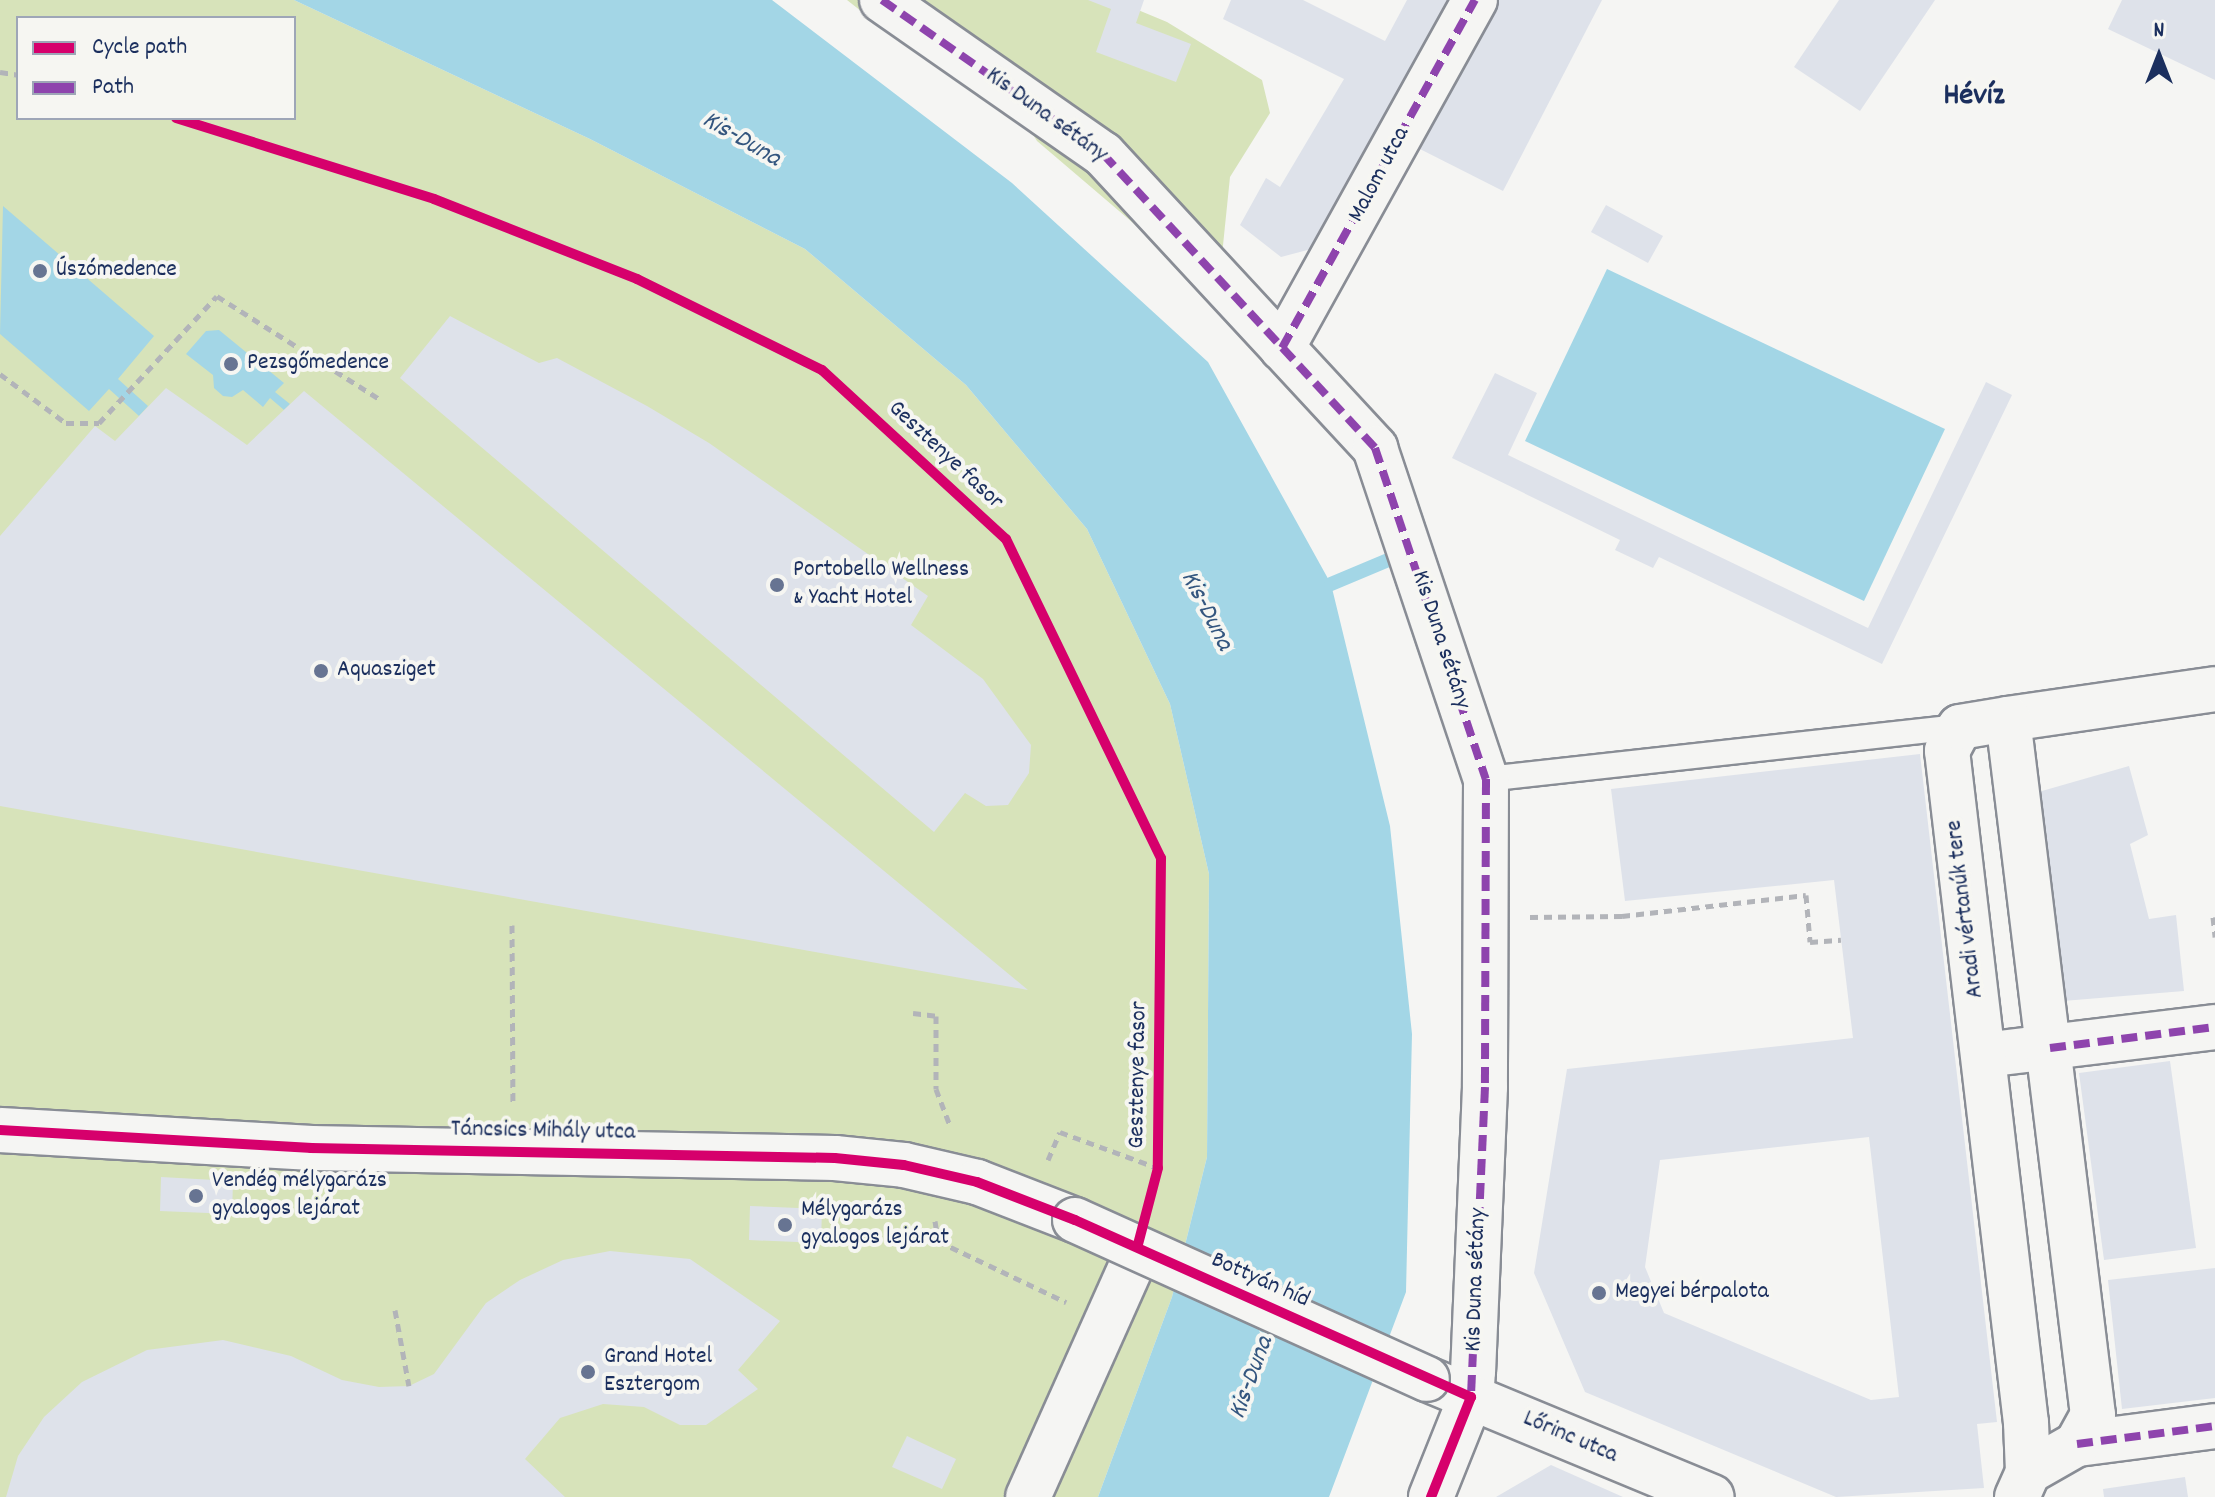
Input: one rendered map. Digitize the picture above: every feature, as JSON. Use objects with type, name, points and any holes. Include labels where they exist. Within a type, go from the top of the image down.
[{"type":"street","name":"Kis Duna sétány","points":[[882,0],[1103,154],[1375,448],[1486,779],[1485,1087],[1471,1397],[1431,1497]]},
{"type":"street","name":"Malom utca","points":[[1282,348],[1475,0]]},
{"type":"street","points":[[1960,727],[2215,689]]},
{"type":"street","points":[[2008,719],[2093,1415],[2077,1444]]},
{"type":"street","name":"Aradi vértanúk tere","points":[[1960,727],[1947,751],[1984,1055],[2022,1485]]},
{"type":"street","points":[[1984,1055],[2215,1027]]},
{"type":"street","name":"Táncsics Mihály utca","points":[[0,1130],[311,1148],[835,1158],[904,1165],[977,1182],[1075,1220]]},
{"type":"street","name":"Bottyán híd","points":[[1075,1220],[1427,1379]]},
{"type":"street","points":[[1028,1497],[1110,1324],[1130,1269]]},
{"type":"street","name":"Lőrinc utca","points":[[1427,1379],[1712,1497]]},
{"type":"street","name":"Aradi vértanúk tere","points":[[2022,1485],[2077,1444],[2215,1426]]},
{"type":"lane","points":[[1486,779],[1960,727]]},
{"type":"path","points":[[0,374],[66,423],[99,423],[217,296],[381,400]]},
{"type":"path","points":[[1485,918],[1622,916],[1806,895],[1810,942],[1841,940]]},
{"type":"path","points":[[2213,917],[2215,937]]},
{"type":"path","points":[[512,925],[513,1118]]},
{"type":"path","points":[[913,1013],[936,1016],[936,1089],[955,1137]]},
{"type":"path","points":[[1060,1132],[1158,1168]]},
{"type":"path","points":[[934,1214],[938,1241],[1110,1324]]},
{"type":"path","points":[[395,1310],[409,1386]]},
{"type":"green space","points":[[0,0],[294,0],[590,139],[805,249],[966,385],[1087,529],[1170,704],[1209,874],[1207,1157],[1172,1297],[1098,1497],[0,1497]]},
{"type":"green space","points":[[847,0],[1114,0],[1167,22],[1262,80],[1270,113],[1230,177],[1221,265],[1173,257],[1037,141],[979,47],[940,14],[890,34]]},
{"type":"water","name":"Kis-Duna","points":[[294,0],[772,0],[1012,183],[1208,362],[1331,584],[1390,826],[1412,1034],[1406,1292],[1329,1497],[1098,1497],[1172,1297],[1207,1157],[1209,874],[1170,704],[1087,529],[966,385],[805,249],[590,139]]},
{"type":"water","name":"Úszómedence","points":[[3,206],[154,336],[118,379],[148,406],[139,416],[109,389],[89,411],[0,334]]},
{"type":"water","points":[[1607,269],[1945,429],[1864,601],[1525,441]]},
{"type":"water","name":"Pezsgőmedence","points":[[219,330],[284,383],[275,392],[290,404],[284,410],[270,398],[263,407],[243,390],[232,397],[223,396],[214,388],[213,375],[186,354],[206,331]]},
{"type":"building","points":[[1088,0],[1144,0],[1136,23],[1191,44],[1176,82],[1096,52],[1111,9]]},
{"type":"building","points":[[1231,0],[1303,0],[1385,41],[1407,0],[1458,0],[1315,248],[1281,257],[1240,225],[1266,178],[1280,187],[1344,79],[1223,19]]},
{"type":"building","points":[[1490,0],[1602,0],[1503,191],[1414,146]]},
{"type":"building","points":[[1839,0],[1935,0],[1860,111],[1794,67]]},
{"type":"building","points":[[2122,0],[2215,0],[2215,80],[2108,29]]},
{"type":"building","points":[[1606,205],[1663,236],[1648,263],[1591,232]]},
{"type":"building","name":"Portobello Wellness & Yacht Hotel","points":[[450,316],[539,363],[557,358],[647,406],[709,443],[928,596],[911,625],[983,679],[1031,745],[1029,773],[1008,805],[986,806],[965,793],[934,832],[400,378]]},
{"type":"building","points":[[1495,373],[1537,393],[1508,455],[1868,628],[1986,382],[2012,395],[1882,664],[1659,557],[1653,568],[1615,550],[1620,540],[1452,458]]},
{"type":"building","name":"Aquasziget","points":[[166,388],[247,445],[304,391],[1028,990],[0,806],[0,536],[95,426],[115,441]]},
{"type":"building","points":[[1920,754],[1997,1422],[1977,1424],[1984,1488],[1836,1497],[1585,1392],[1534,1273],[1567,1069],[1853,1038],[1834,880],[1625,901],[1611,789]],"holes":[[[1869,1137],[1899,1397],[1871,1400],[1664,1313],[1645,1267],[1660,1160]]]},
{"type":"building","points":[[2129,766],[2148,835],[2130,844],[2149,919],[2176,915],[2184,991],[2063,1001],[2035,793]]},
{"type":"building","points":[[2170,1061],[2196,1248],[2104,1260],[2079,1073]]},
{"type":"building","name":"Vendég mélygarázs gyalogos lejárat","points":[[161,1177],[233,1181],[232,1214],[160,1211]]},
{"type":"building","name":"Mélygarázs gyalogos lejárat","points":[[750,1206],[822,1209],[821,1243],[749,1240]]},
{"type":"building","name":"Grand Hotel Esztergom","points":[[610,1251],[690,1259],[780,1321],[738,1370],[758,1389],[706,1425],[680,1425],[644,1407],[603,1404],[560,1418],[525,1459],[565,1497],[6,1497],[18,1456],[44,1417],[82,1382],[147,1350],[223,1340],[291,1356],[342,1380],[379,1387],[409,1386],[434,1374],[486,1303],[520,1280],[563,1260]]},
{"type":"building","points":[[2215,1268],[2215,1398],[2122,1409],[2108,1280]]},
{"type":"building","points":[[907,1436],[956,1459],[942,1489],[892,1467]]},
{"type":"building","points":[[1551,1465],[1623,1497],[1496,1497]]},
{"type":"building","points":[[2185,1477],[2188,1497],[2104,1497],[2103,1489]]},
{"type":"waterway","points":[[1331,584],[1398,556]]},
{"type":"marked path","points":[[882,0],[1103,154],[1375,448],[1486,779],[1485,1087],[1471,1397]]},
{"type":"marked path","points":[[1282,348],[1475,0]]},
{"type":"marked path","points":[[2050,1048],[2215,1027]]},
{"type":"marked path","points":[[2077,1444],[2215,1426]]},
{"type":"cycle path","name":"Gesztenye fasor","points":[[182,120],[434,199],[637,279],[822,370],[1006,539],[1161,858],[1158,1168],[1138,1244]]},
{"type":"cycle path","points":[[0,1130],[311,1148],[835,1158],[904,1165],[977,1182],[1075,1220],[1471,1397],[1431,1497]]},
{"type":"place","name":"Úszómedence","points":[[40,271]]},
{"type":"place","name":"Pezsgőmedence","points":[[231,364]]},
{"type":"place","name":"Portobello Wellness & Yacht Hotel","points":[[777,585]]},
{"type":"place","name":"Aquasziget","points":[[321,671]]},
{"type":"place","name":"Vendég mélygarázs gyalogos lejárat","points":[[196,1196]]},
{"type":"place","name":"Mélygarázs gyalogos lejárat","points":[[785,1225]]},
{"type":"place","name":"Megyei bérpalota","points":[[1599,1293]]},
{"type":"place","name":"Grand Hotel Esztergom","points":[[588,1372]]},
{"type":"district","name":"Hévíz","points":[[1974,97]]}]
